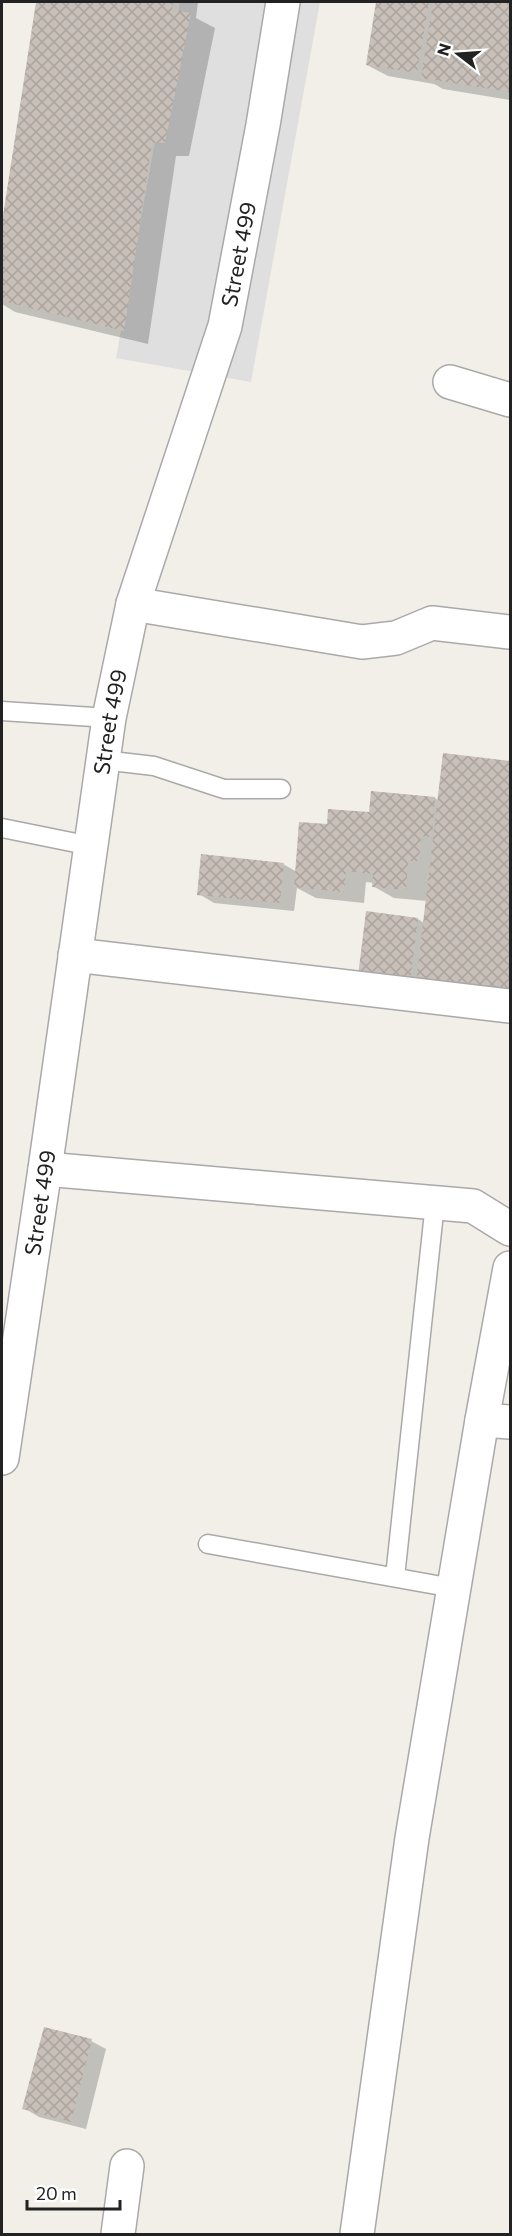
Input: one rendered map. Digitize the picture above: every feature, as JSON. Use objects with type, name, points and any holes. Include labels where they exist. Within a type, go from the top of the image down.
[{"type":"street","name":"Street 499","points":[[2,1458],[109,718],[133,604],[225,326],[263,125],[283,2]]},
{"type":"street","points":[[450,382],[510,400]]},
{"type":"street","points":[[133,604],[362,642],[396,638],[432,623],[510,632]]},
{"type":"street","points":[[75,955],[510,1006]]},
{"type":"street","points":[[45,1169],[473,1206],[510,1229]]},
{"type":"street","points":[[357,2235],[412,1838],[453,1588],[496,1421],[510,1269]]},
{"type":"street","points":[[118,2235],[127,2166]]},
{"type":"lane","points":[[2,711],[109,718]]},
{"type":"lane","points":[[103,760],[154,766],[224,789],[281,789]]},
{"type":"lane","points":[[2,828],[91,846]]},
{"type":"lane","points":[[395,1577],[435,1203]]},
{"type":"lane","points":[[208,1544],[453,1588]]},
{"type":"shaded area","points":[[180,2],[320,2],[251,382],[116,358]]},
{"type":"building","points":[[36,2],[173,2],[172,10],[191,13],[165,143],[152,143],[124,331],[2,301],[2,222]]},
{"type":"building","points":[[376,2],[429,2],[417,73],[366,65]]},
{"type":"building","points":[[433,2],[510,2],[510,92],[421,78]]},
{"type":"building","points":[[443,753],[510,761],[510,994],[416,983]]},
{"type":"building","points":[[371,791],[435,797],[432,837],[421,836],[419,861],[408,861],[406,890],[372,887],[373,874],[346,871],[344,892],[294,887],[299,822],[327,824],[328,809],[369,812]]},
{"type":"building","points":[[201,854],[284,863],[280,903],[197,895]]},
{"type":"building","points":[[366,911],[418,918],[410,982],[358,976]]},
{"type":"building","points":[[44,2027],[92,2039],[71,2122],[22,2109]]}]
